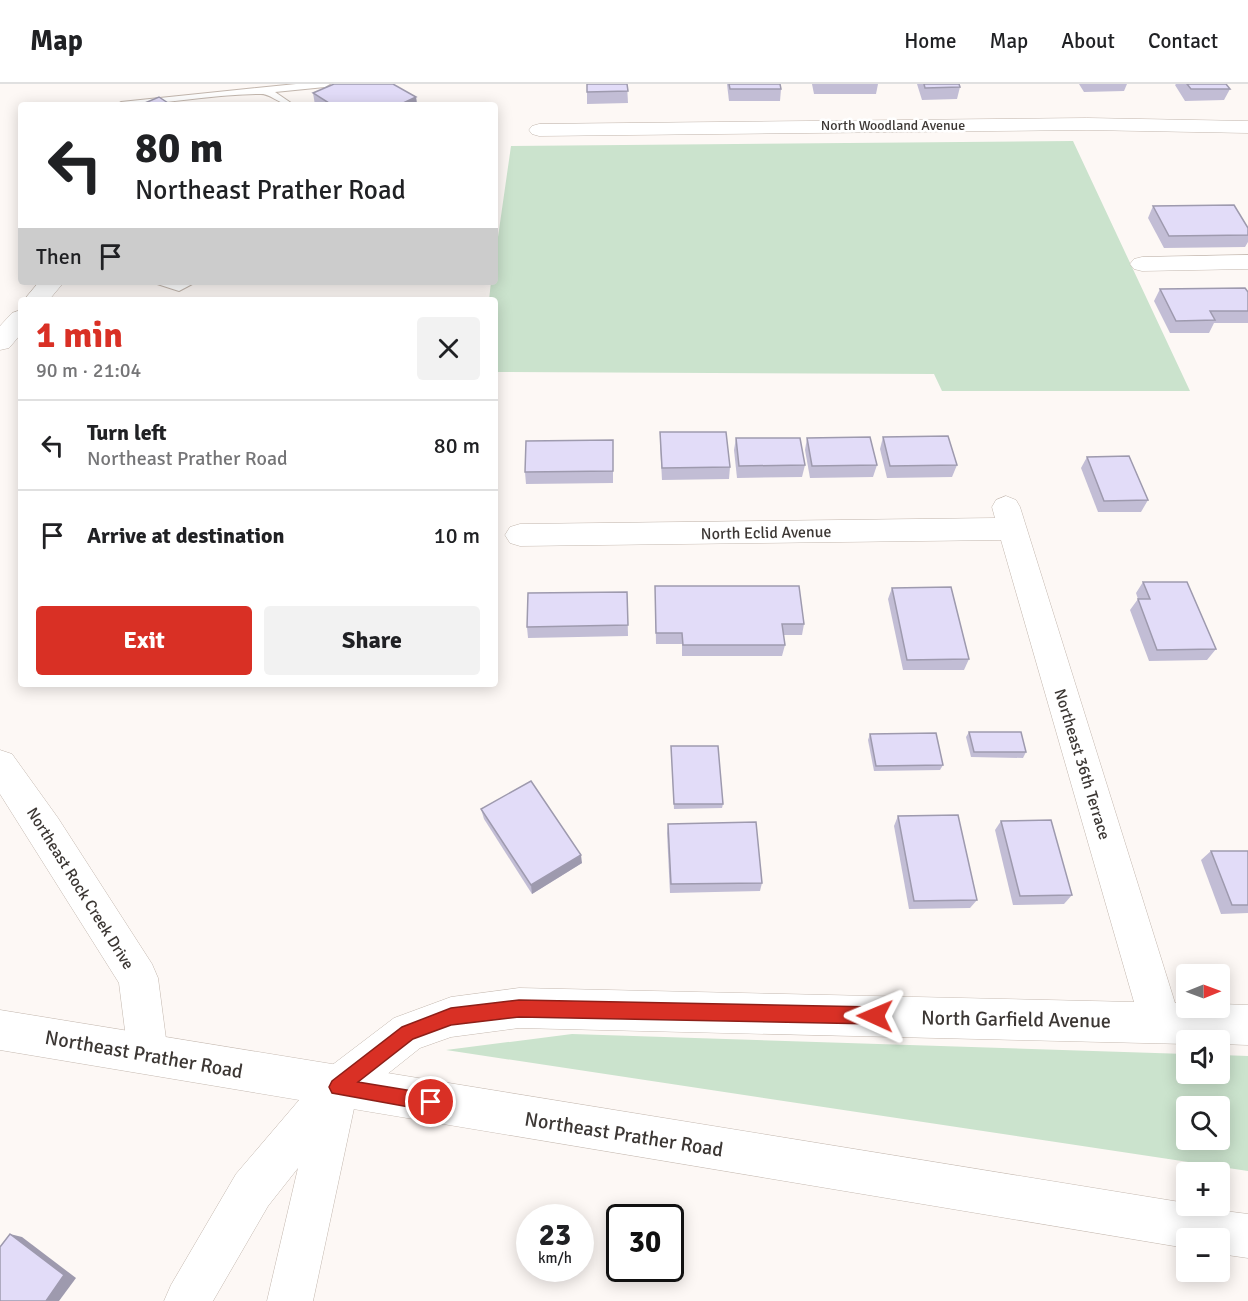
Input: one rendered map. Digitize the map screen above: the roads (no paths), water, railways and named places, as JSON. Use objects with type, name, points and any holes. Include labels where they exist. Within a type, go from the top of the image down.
[{"type":"street","name":"North Woodland Avenue","points":[[539,130],[1087,124],[1248,127]]},
{"type":"street","points":[[1142,264],[1248,262]]},
{"type":"street","points":[[39,297],[49,285]]},
{"type":"street","points":[[0,342],[18,321]]},
{"type":"street","name":"North Eclid Avenue","points":[[520,535],[1010,518]]},
{"type":"street","name":"Northeast 36th Terrace","points":[[1010,518],[1160,1022]]},
{"type":"street","name":"Northeast Rock Creek Drive","points":[[0,765],[45,830],[138,978],[148,1054]]},
{"type":"street","name":"North Garfield Avenue","points":[[338,1087],[408,1032],[451,1017],[519,1008],[1248,1025]]},
{"type":"street","name":"Northeast Prather Road","points":[[0,1030],[1248,1236]]},
{"type":"street","points":[[187,1301],[252,1190],[338,1087]]},
{"type":"street","points":[[290,1301],[338,1087]]},
{"type":"lane","points":[[150,102],[325,84]]},
{"type":"lane","points":[[264,90],[284,102]]}]
